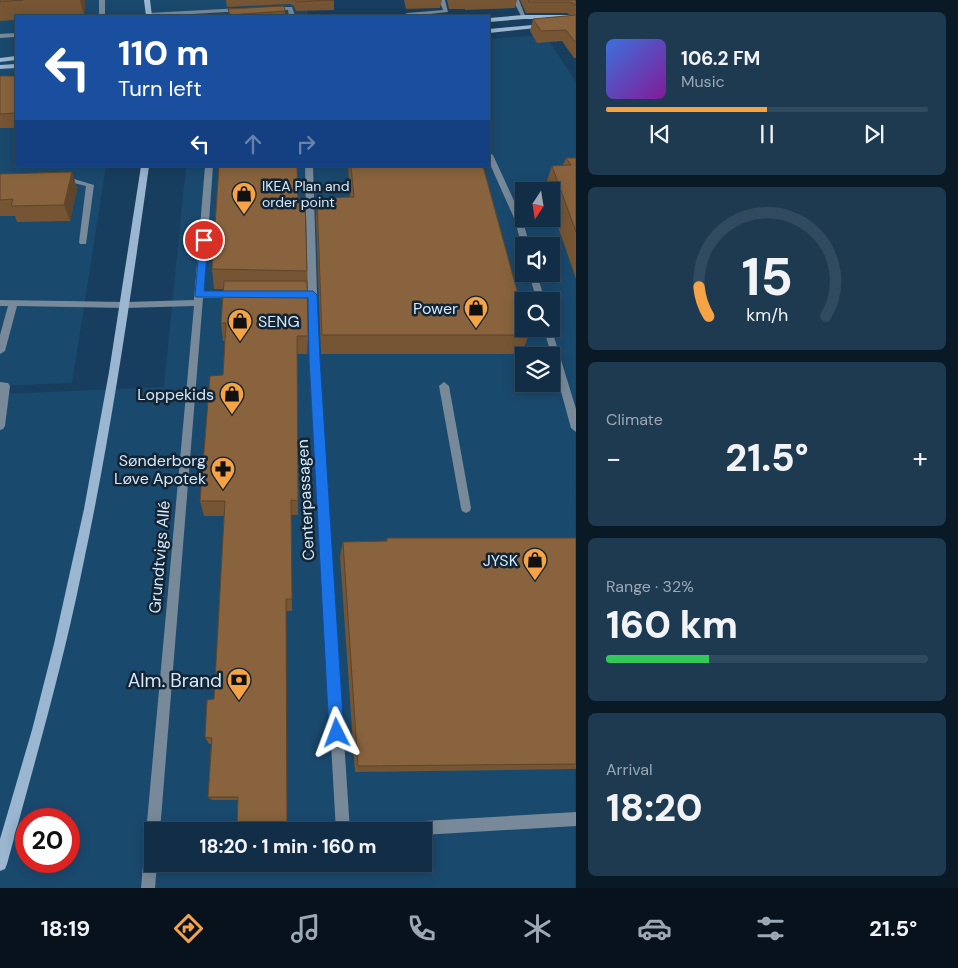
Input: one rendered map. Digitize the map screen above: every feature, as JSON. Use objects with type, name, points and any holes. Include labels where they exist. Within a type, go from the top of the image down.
[{"type":"street","points":[[102,0],[102,15]]},
{"type":"street","points":[[148,0],[148,15]]},
{"type":"street","points":[[408,15],[446,11],[442,0]]},
{"type":"street","points":[[516,0],[524,18]]},
{"type":"street","points":[[262,9],[290,8],[292,15]]},
{"type":"street","points":[[158,15],[215,9],[253,10]]},
{"type":"street","points":[[490,20],[576,17]]},
{"type":"street","points":[[557,24],[576,22]]},
{"type":"street","points":[[490,31],[548,25]]},
{"type":"street","points":[[0,36],[15,35]]},
{"type":"street","points":[[0,60],[15,58]]},
{"type":"street","points":[[0,66],[15,64]]},
{"type":"street","points":[[490,157],[518,218],[523,237]]},
{"type":"street","points":[[0,864],[43,711],[83,537],[126,305],[145,167]]},
{"type":"street","name":"Grundtvigs Allé","points":[[154,822],[209,167]]},
{"type":"street","name":"Centerpassagen","points":[[309,167],[308,295],[314,358],[341,822]]},
{"type":"street","points":[[56,182],[74,181],[90,185],[83,242]]},
{"type":"street","points":[[0,302],[12,304],[126,305],[247,295]]},
{"type":"street","points":[[0,351],[4,324],[12,304]]},
{"type":"street","points":[[550,337],[576,428]]},
{"type":"street","points":[[0,386],[5,386],[0,426]]},
{"type":"street","points":[[444,386],[466,508]]},
{"type":"street","points":[[432,827],[576,819]]},
{"type":"street","name":"Grundtvigs Allé","points":[[148,888],[149,872]]},
{"type":"shaded area","points":[[0,0],[306,0],[308,15],[15,15],[15,167],[106,167],[72,383],[0,386]]},
{"type":"shaded area","points":[[545,35],[576,82],[575,888],[0,888],[0,394],[164,387],[186,167],[490,167],[490,39]]},
{"type":"building","points":[[0,0],[23,0],[0,2]]},
{"type":"building","points":[[295,0],[334,0],[296,2]]},
{"type":"building","points":[[528,0],[576,0],[576,5],[571,2],[529,2]]},
{"type":"building","points":[[284,6],[285,11],[230,15],[228,9]]},
{"type":"building","points":[[576,15],[576,43],[566,30],[541,31],[533,19]]},
{"type":"building","points":[[0,76],[15,76],[15,113],[0,114]]},
{"type":"building","points":[[566,158],[576,158],[576,232],[560,188],[560,182],[558,182],[552,166],[571,165]]},
{"type":"building","points":[[219,167],[297,167],[298,198],[305,198],[307,271],[212,269]]},
{"type":"building","points":[[351,167],[483,167],[517,292],[515,292],[515,335],[322,335],[317,198],[354,197]]},
{"type":"building","points":[[72,172],[64,205],[11,206],[13,199],[0,200],[0,174]]},
{"type":"building","points":[[224,281],[307,281],[308,336],[297,336],[298,501],[291,500],[292,599],[286,599],[287,822],[237,822],[238,797],[208,797],[212,738],[205,737],[207,700],[214,699],[225,501],[200,501],[210,376],[223,375],[226,323],[221,323]]},
{"type":"building","points":[[387,538],[576,538],[576,764],[358,766],[343,542],[387,541]]},
{"type":"place","name":"IKEA Plan and order point","points":[[244,215]]},
{"type":"place","name":"Power","points":[[476,329]]},
{"type":"place","name":"SENG","points":[[240,342]]},
{"type":"place","name":"Loppekids","points":[[232,415]]},
{"type":"place","name":"Sønderborg Løve Apotek","points":[[223,490]]},
{"type":"place","name":"JYSK","points":[[535,581]]},
{"type":"place","name":"Alm. Brand","points":[[239,701]]},
{"type":"route","points":[[204,240],[199,295],[313,295],[314,358],[337,733]]}]
